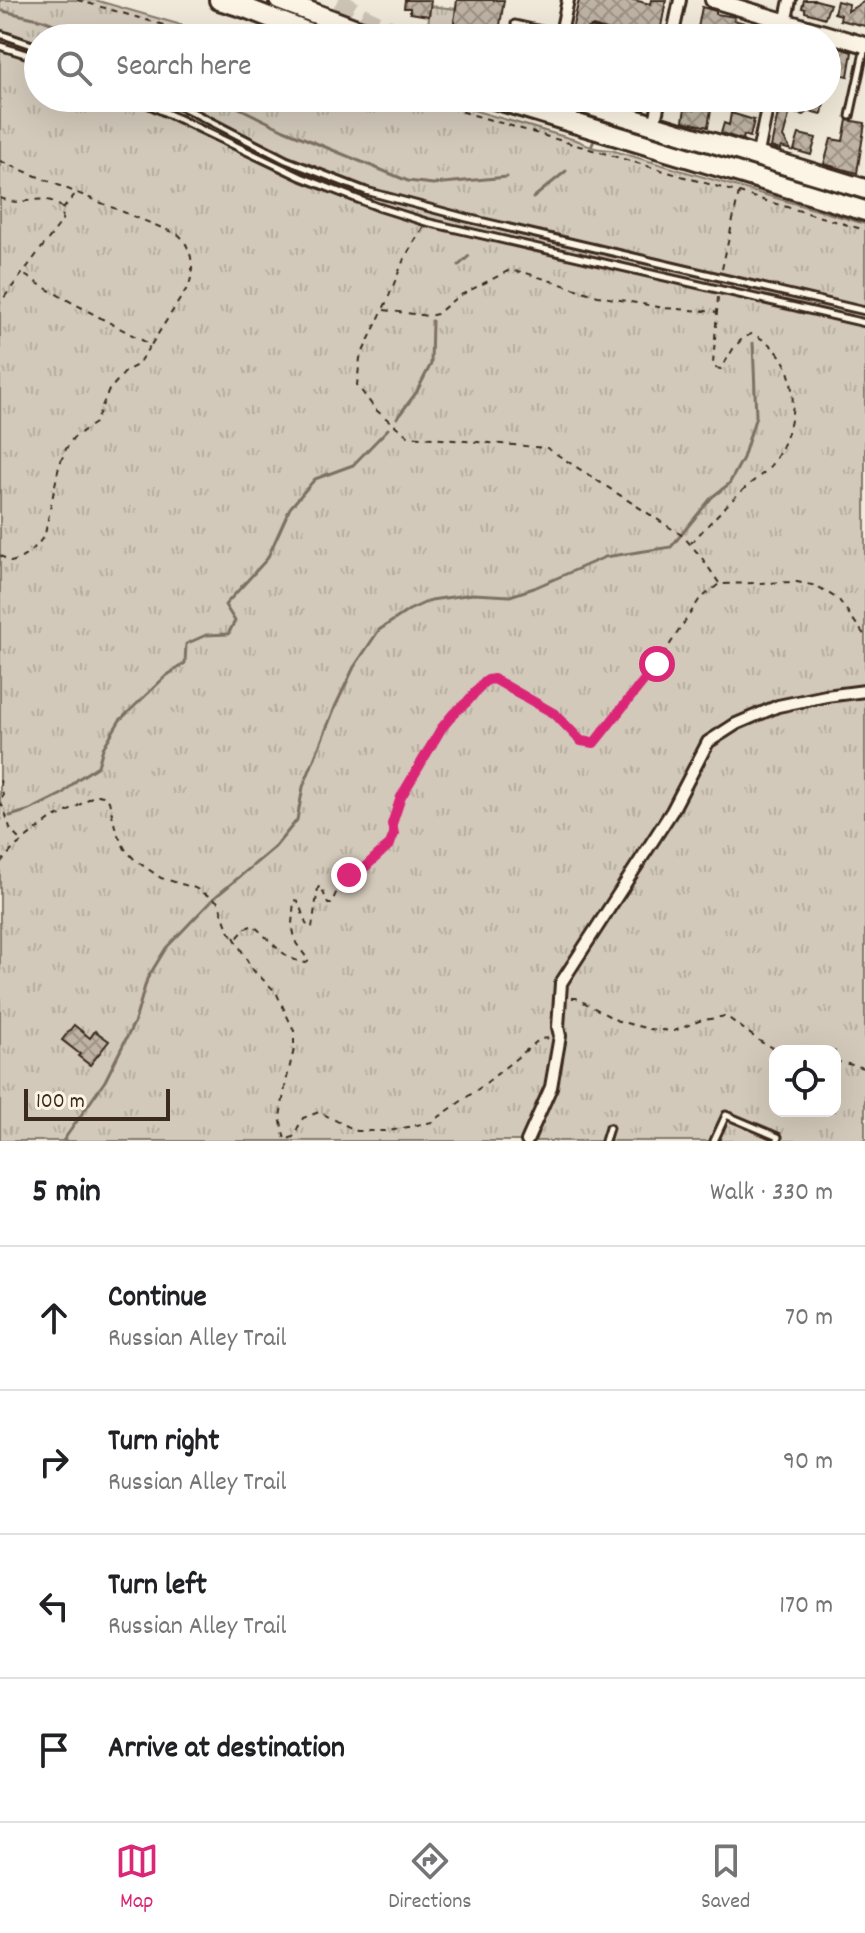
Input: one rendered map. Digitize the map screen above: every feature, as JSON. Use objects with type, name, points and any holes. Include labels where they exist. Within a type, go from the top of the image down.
[{"type":"highway","points":[[219,0],[286,24]]},
{"type":"highway","points":[[279,0],[343,24]]},
{"type":"highway","points":[[537,112],[865,211]]},
{"type":"highway","points":[[610,112],[865,189]]},
{"type":"street","points":[[563,24],[568,0]]},
{"type":"street","points":[[675,24],[680,0]]},
{"type":"street","points":[[713,0],[793,24]]},
{"type":"street","points":[[786,22],[790,0]]},
{"type":"street","points":[[841,39],[865,46]]},
{"type":"street","points":[[654,126],[657,112]]},
{"type":"street","points":[[757,158],[766,112]]},
{"type":"street","points":[[527,1141],[551,1087],[560,1036],[561,983],[672,811],[708,742],[736,724],[778,706],[865,691]]},
{"type":"lane","points":[[0,34],[24,42]]},
{"type":"lane","points":[[0,46],[24,54]]},
{"type":"lane","points":[[850,116],[865,46]]},
{"type":"lane","points":[[164,112],[301,177],[426,222],[865,323]]},
{"type":"lane","points":[[192,112],[286,160],[366,191],[865,311]]},
{"type":"lane","points":[[426,222],[428,208]]},
{"type":"lane","points":[[714,1141],[726,1115],[778,1137],[777,1141]]},
{"type":"lane","points":[[605,1141],[609,1128]]},
{"type":"path","points":[[77,0],[160,24]]},
{"type":"path","points":[[464,112],[865,230]]},
{"type":"path","points":[[0,161],[179,235],[187,243],[192,277],[137,365],[126,371],[109,390],[95,423],[73,438],[66,449],[59,466],[45,534],[40,543],[17,561],[10,562],[0,555]]},
{"type":"path","points":[[0,303],[62,221],[63,209],[76,192]]},
{"type":"path","points":[[720,278],[739,193]]},
{"type":"path","points":[[0,198],[17,202],[42,198],[57,202],[63,209]]},
{"type":"path","points":[[426,222],[404,259],[360,358],[357,385],[376,410],[408,436],[547,448],[681,535],[719,584]]},
{"type":"path","points":[[383,309],[428,316],[437,314],[457,297],[508,271],[523,272],[598,296],[664,308],[717,312]]},
{"type":"path","points":[[23,274],[151,345]]},
{"type":"path","points":[[690,544],[742,490],[770,467],[786,442],[792,415],[786,363],[762,338],[751,334],[741,340],[721,369],[715,368],[718,289]]},
{"type":"path","points":[[233,937],[238,937],[253,925],[281,952],[300,963],[308,963],[296,943],[292,924],[294,900],[298,901],[306,924],[312,928],[318,888],[320,886],[328,904],[331,904],[342,880],[364,868],[390,844],[394,834],[392,824],[401,797],[441,729],[488,680],[494,679],[555,714],[581,741],[594,743],[657,664],[699,600],[719,584],[797,582],[817,586],[839,600],[865,636]]},
{"type":"path","points":[[0,780],[1,803],[12,834],[25,839]]},
{"type":"path","points":[[0,863],[50,820],[93,796],[103,796],[109,801],[116,831],[131,856],[161,878],[195,888],[219,904],[225,926],[252,969],[276,992],[294,1031],[294,1049],[280,1117],[285,1141],[293,1137],[303,1118],[319,1112],[357,1131],[389,1131],[432,1122],[540,1039],[560,1036]]},
{"type":"path","points":[[560,996],[576,998],[618,1021],[649,1029],[674,1031],[699,1021],[726,1016],[769,1046]]},
{"type":"path","points":[[841,1062],[865,1068]]},
{"type":"green space","points":[[0,0],[95,0],[178,24],[24,24],[24,112],[480,112],[590,147],[611,150],[865,224],[865,1141],[0,1141]]},
{"type":"green space","points":[[430,6],[456,9],[454,24],[428,24]]},
{"type":"building","points":[[405,0],[431,0],[429,16],[410,13],[410,8],[404,8]]},
{"type":"building","points":[[457,0],[504,0],[500,24],[454,24]]},
{"type":"building","points":[[579,0],[634,0],[650,4],[651,0],[666,0],[662,24],[573,24]]},
{"type":"building","points":[[804,0],[830,4],[825,18],[805,12],[802,8]]},
{"type":"building","points":[[837,1],[849,4],[848,11],[865,1],[865,26],[840,20],[841,15],[834,13]]},
{"type":"building","points":[[702,7],[748,24],[699,24]]},
{"type":"building","points":[[841,48],[852,52],[848,76],[841,75]]},
{"type":"building","points":[[684,112],[711,112],[708,127],[683,121]]},
{"type":"building","points":[[778,112],[790,112],[783,137],[791,150],[771,147]]},
{"type":"building","points":[[731,113],[754,120],[750,137],[744,135],[743,140],[721,133],[724,123],[729,125]]},
{"type":"building","points":[[847,120],[865,123],[857,173],[824,164],[831,139],[843,141]]},
{"type":"building","points":[[799,134],[816,138],[811,155],[794,150]]},
{"type":"building","points":[[74,1025],[90,1038],[95,1031],[109,1041],[90,1065],[62,1040]]},
{"type":"waterway","points":[[3,11],[53,24]]},
{"type":"waterway","points":[[247,112],[408,181],[433,184],[507,177]]},
{"type":"waterway","points":[[592,145],[596,136]]},
{"type":"waterway","points":[[533,198],[566,171]]},
{"type":"waterway","points":[[459,265],[469,256]]},
{"type":"waterway","points":[[397,418],[416,393],[431,364],[432,321]]},
{"type":"waterway","points":[[63,1141],[105,1081],[135,1021],[147,979],[166,948],[213,899],[275,847],[297,820],[303,787],[335,707],[354,667],[379,630],[431,600],[473,594],[510,596],[605,557],[671,547],[712,497],[729,484],[743,458],[756,416],[753,343]]},
{"type":"waterway","points":[[10,816],[62,794],[98,766],[103,748],[120,720],[166,676],[185,663],[186,644],[206,635],[228,634],[235,621],[225,605],[267,559],[290,508],[315,479],[353,465],[388,429]]},
{"type":"tunnel","points":[[338,0],[379,24]]},
{"type":"route","points":[[349,875],[364,868],[390,844],[394,837],[392,824],[401,797],[441,729],[483,683],[494,679],[555,714],[581,741],[594,743],[657,664]]}]
